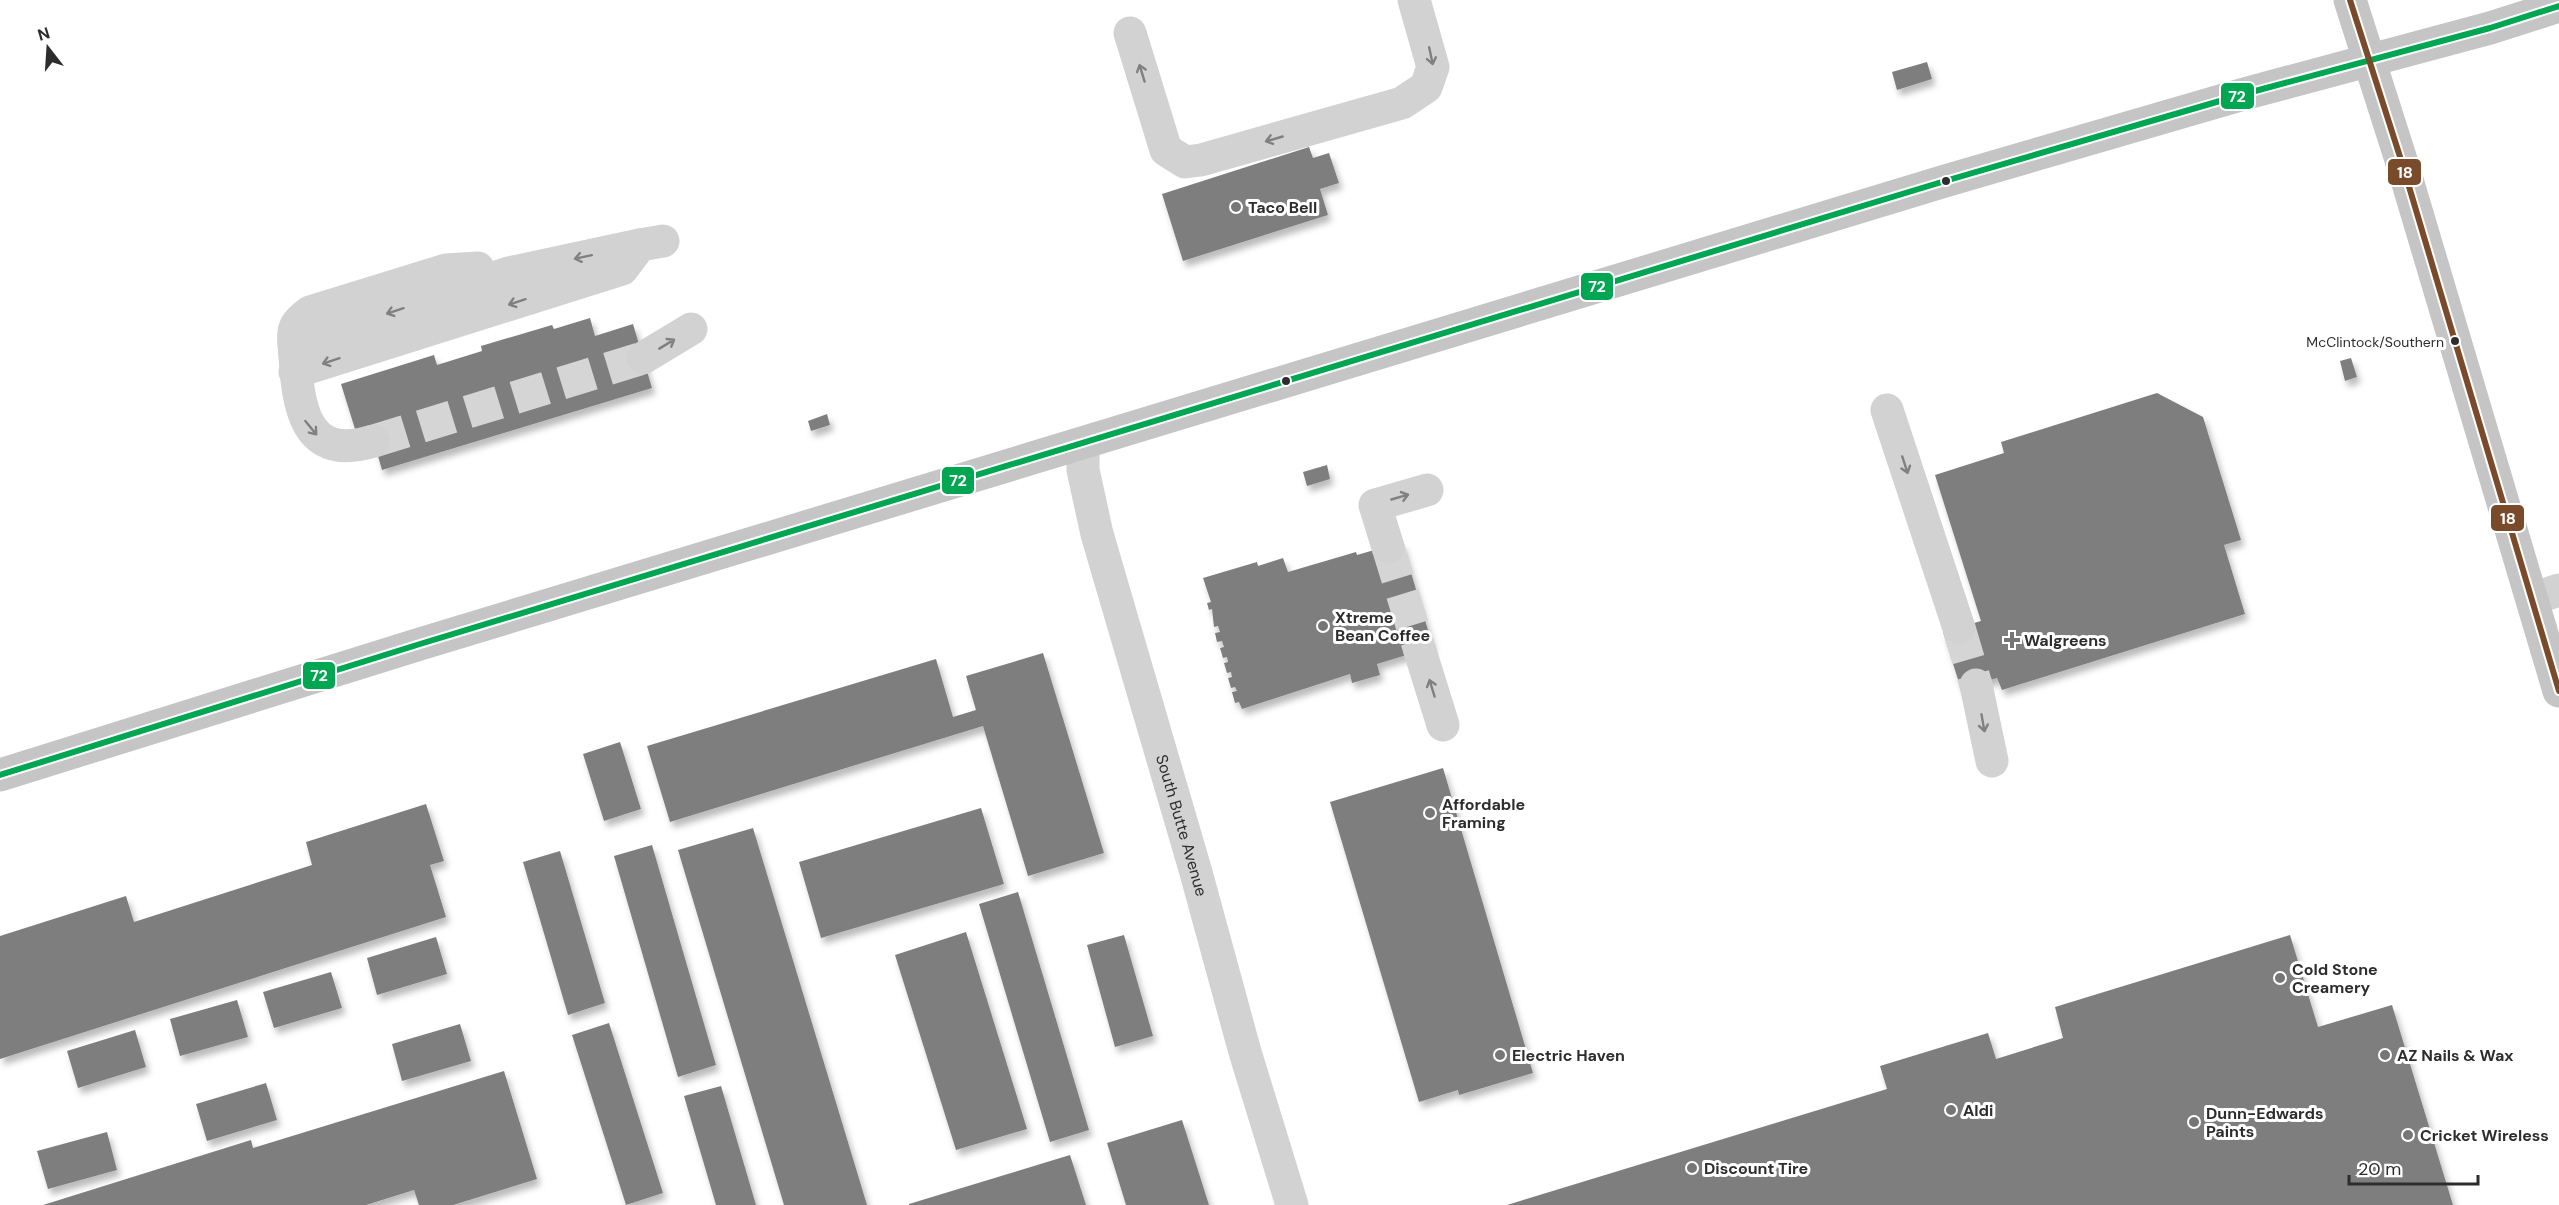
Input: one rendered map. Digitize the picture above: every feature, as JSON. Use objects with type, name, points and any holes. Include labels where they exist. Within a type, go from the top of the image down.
[{"type":"main road","points":[[2350,0],[2545,594],[2559,691]]},
{"type":"main road","points":[[0,775],[1956,177],[2559,6]]},
{"type":"street","points":[[1130,33],[1166,150],[1185,162],[1402,103],[1426,87],[1433,67],[1414,0]]},
{"type":"street","points":[[652,243],[622,269],[294,358],[509,273],[652,243]]},
{"type":"street","points":[[643,358],[691,329]]},
{"type":"street","points":[[294,358],[297,392],[306,425],[320,438],[335,445],[356,447],[374,441]]},
{"type":"street","points":[[1887,410],[1959,628]]},
{"type":"street","name":"South Butte Avenue","points":[[1083,443],[1083,470],[1098,534],[1192,858],[1245,1052],[1292,1205]]},
{"type":"street","points":[[1388,547],[1375,505],[1427,490]]},
{"type":"street","points":[[1420,651],[1443,725]]},
{"type":"street","points":[[1976,685],[1992,761]]},
{"type":"building","points":[[1927,62],[1932,79],[1897,90],[1892,72]]},
{"type":"building","points":[[1309,147],[1313,158],[1329,153],[1339,183],[1320,189],[1328,215],[1183,261],[1162,194]]},
{"type":"building","points":[[590,318],[595,336],[633,324],[652,388],[382,470],[369,425],[355,429],[341,384],[434,355],[437,365],[482,351],[481,346],[552,325],[554,329]]},
{"type":"building","points":[[2351,358],[2357,377],[2345,381],[2340,361]]},
{"type":"building","name":"Walgreens","points":[[2157,393],[2203,417],[2241,540],[2224,545],[2245,614],[2002,690],[1997,678],[1961,689],[1943,632],[1981,621],[1935,475],[2004,453],[2001,442]]},
{"type":"building","points":[[827,414],[830,425],[811,431],[808,421]]},
{"type":"building","points":[[1327,465],[1330,479],[1307,486],[1303,472]]},
{"type":"building","name":"Xtreme Bean Coffee","points":[[1402,542],[1433,647],[1377,664],[1380,675],[1352,683],[1350,674],[1242,709],[1239,702],[1235,703],[1232,692],[1237,691],[1235,687],[1231,688],[1228,678],[1232,677],[1231,672],[1227,673],[1224,663],[1228,662],[1227,657],[1223,658],[1220,648],[1224,647],[1222,641],[1217,642],[1215,633],[1220,632],[1218,626],[1214,627],[1212,609],[1209,610],[1207,603],[1211,602],[1203,578],[1257,562],[1258,566],[1283,558],[1288,572],[1356,552],[1357,555]]},
{"type":"building","points":[[1043,653],[1104,853],[1028,876],[983,726],[670,822],[647,746],[936,659],[953,717],[976,710],[966,676]]},
{"type":"building","points":[[620,742],[641,809],[604,821],[583,754]]},
{"type":"building","points":[[1443,768],[1533,1073],[1459,1095],[1458,1090],[1419,1102],[1330,802]]},
{"type":"building","points":[[426,804],[444,861],[430,865],[446,917],[0,1059],[0,936],[126,896],[134,922],[312,865],[306,842]]},
{"type":"building","points":[[981,808],[1004,884],[821,938],[799,862]]},
{"type":"building","points":[[753,828],[867,1205],[784,1205],[678,850]]},
{"type":"building","points":[[652,845],[716,1065],[678,1077],[614,856]]},
{"type":"building","points":[[560,851],[605,1003],[568,1015],[523,862]]},
{"type":"building","points":[[1018,892],[1089,1130],[1050,1142],[979,904]]},
{"type":"building","points":[[966,932],[1027,1129],[956,1150],[895,955]]},
{"type":"building","points":[[1124,935],[1153,1036],[1115,1047],[1087,945]]},
{"type":"building","points":[[2290,935],[2318,1027],[2392,1005],[2453,1205],[1507,1205],[1887,1089],[1880,1066],[1988,1033],[1996,1059],[2063,1038],[2055,1007]]},
{"type":"building","points":[[436,937],[447,974],[377,995],[367,958]]},
{"type":"building","points":[[331,972],[342,1008],[274,1028],[263,992]]},
{"type":"building","points":[[237,1000],[248,1037],[180,1056],[170,1019]]},
{"type":"building","points":[[609,1023],[663,1193],[626,1205],[572,1035]]},
{"type":"building","points":[[460,1024],[471,1061],[402,1081],[392,1044]]},
{"type":"building","points":[[135,1030],[146,1067],[78,1088],[67,1051]]},
{"type":"building","points":[[504,1071],[537,1179],[453,1205],[419,1205],[414,1190],[366,1205],[43,1205],[251,1140],[253,1148]]},
{"type":"building","points":[[266,1083],[277,1120],[207,1141],[196,1104]]},
{"type":"building","points":[[721,1086],[756,1205],[716,1205],[684,1096]]},
{"type":"building","points":[[1182,1120],[1209,1205],[1126,1205],[1107,1143]]},
{"type":"building","points":[[107,1132],[117,1170],[48,1189],[37,1151]]},
{"type":"building","points":[[1070,1155],[1086,1205],[909,1205],[909,1204]]},
{"type":"tunnel","points":[[374,441],[643,358]]},
{"type":"tunnel","points":[[1388,547],[1420,651]]},
{"type":"tunnel","points":[[1959,628],[1976,685]]},
{"type":"transit line","name":"18","points":[[2350,0],[2402,163],[2559,691]]},
{"type":"transit line","name":"72","points":[[0,775],[420,644],[1945,181],[2244,94],[2490,28],[2559,6]]},
{"type":"place","name":"Taco Bell","points":[[1236,207]]},
{"type":"place","name":"McClintock/Southern","points":[[2455,341]]},
{"type":"place","name":"Xtreme Bean Coffee","points":[[1323,626]]},
{"type":"place","name":"Walgreens","points":[[2012,640]]},
{"type":"place","name":"Affordable Framing","points":[[1430,813]]},
{"type":"place","name":"Cold Stone Creamery","points":[[2280,978]]},
{"type":"place","name":"Electric Haven","points":[[1500,1055]]},
{"type":"place","name":"AZ Nails & Wax","points":[[2385,1055]]},
{"type":"place","name":"Aldi","points":[[1951,1110]]},
{"type":"place","name":"Dunn-Edwards Paints","points":[[2194,1122]]},
{"type":"place","name":"Cricket Wireless","points":[[2408,1135]]},
{"type":"place","name":"Discount Tire","points":[[1692,1168]]}]
